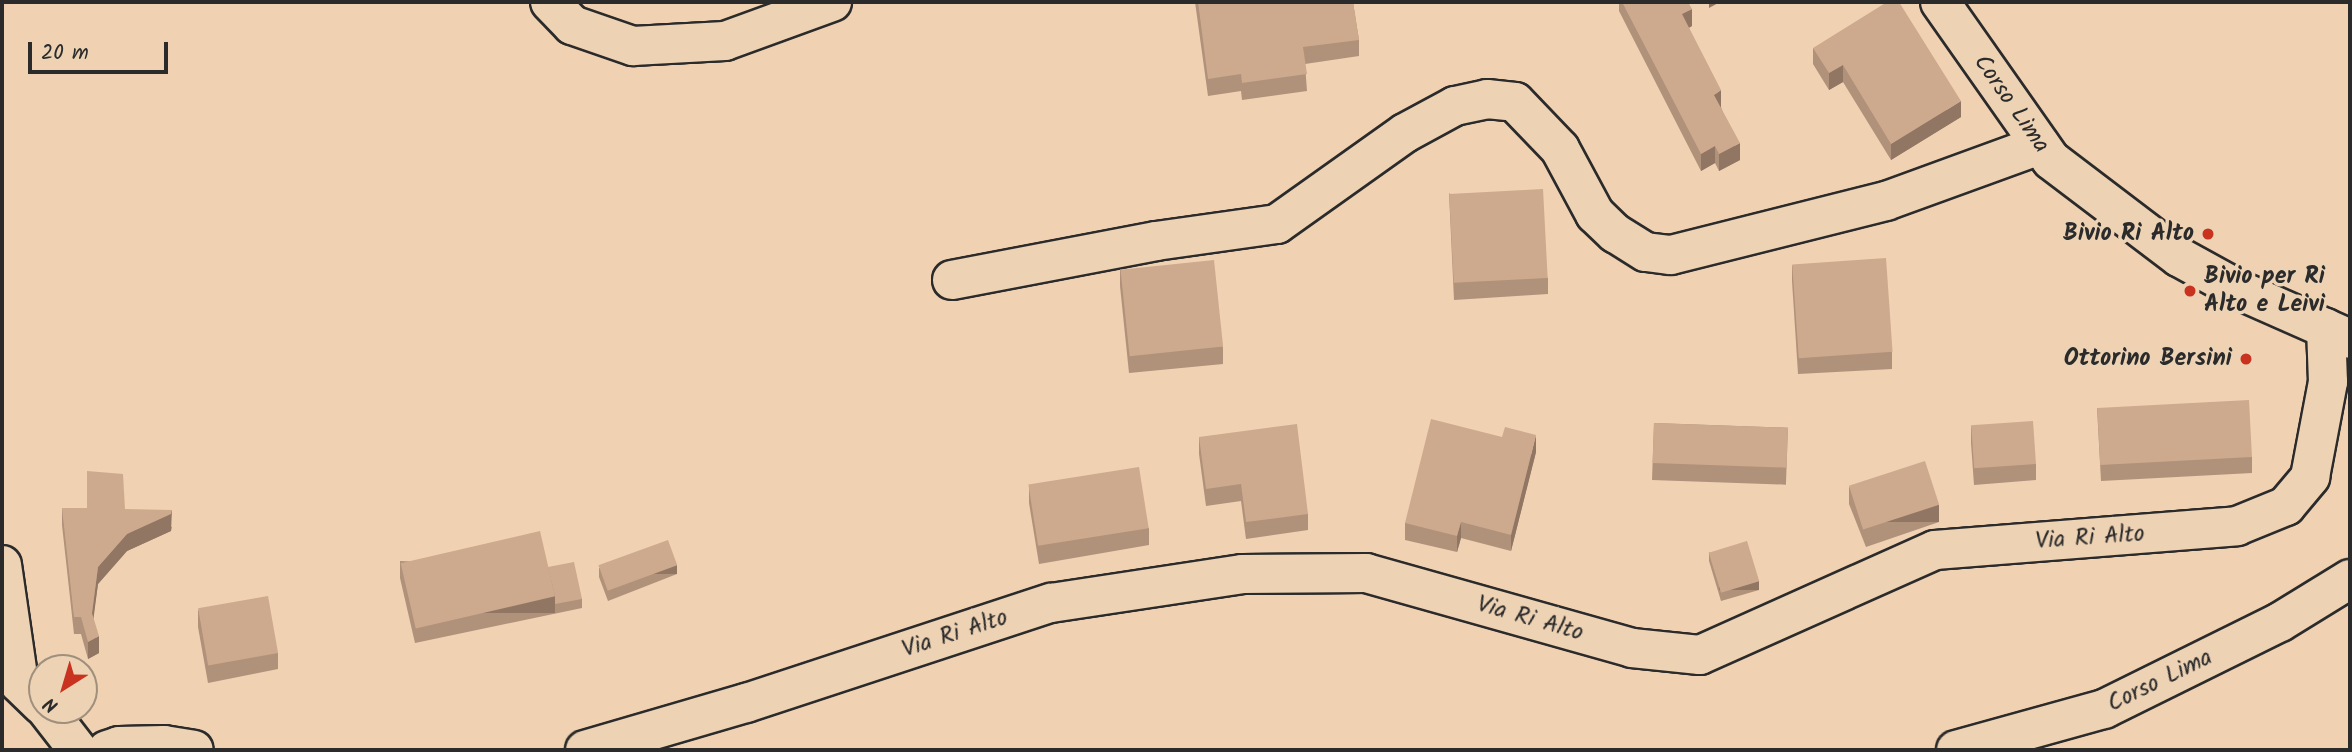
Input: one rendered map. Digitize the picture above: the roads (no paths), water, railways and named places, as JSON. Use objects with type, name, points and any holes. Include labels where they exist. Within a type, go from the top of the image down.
[{"type":"street","points":[[550,2],[572,25],[633,46],[725,41],[832,2]]},
{"type":"street","name":"Corso Lima","points":[[1940,2],[2050,160],[2179,257],[2239,290],[2338,334]]},
{"type":"street","points":[[952,280],[1156,241],[1277,224],[1405,133],[1455,106],[1488,99],[1515,102],[1560,149],[1595,214],[1615,233],[1646,252],[1671,255],[1886,201],[2040,145]]},
{"type":"street","name":"Via Ri Alto","points":[[585,750],[746,703],[1051,603],[1242,574],[1366,573],[1632,648],[1700,655],[1935,550],[2237,526],[2286,506],[2310,477],[2338,334]]},
{"type":"street","points":[[2,565],[19,683],[28,692]]},
{"type":"street","name":"Corso Lima","points":[[1956,750],[2104,709],[2280,622],[2350,579]]},
{"type":"street","points":[[58,724],[78,750]]},
{"type":"street","points":[[107,750],[119,746],[164,745],[194,750]]},
{"type":"place","name":"Bivio Ri Alto","points":[[2208,234]]},
{"type":"place","name":"Bivio per Ri Alto e Leivi","points":[[2190,291]]},
{"type":"place","name":"Ottorino Bersini","points":[[2246,359]]}]
